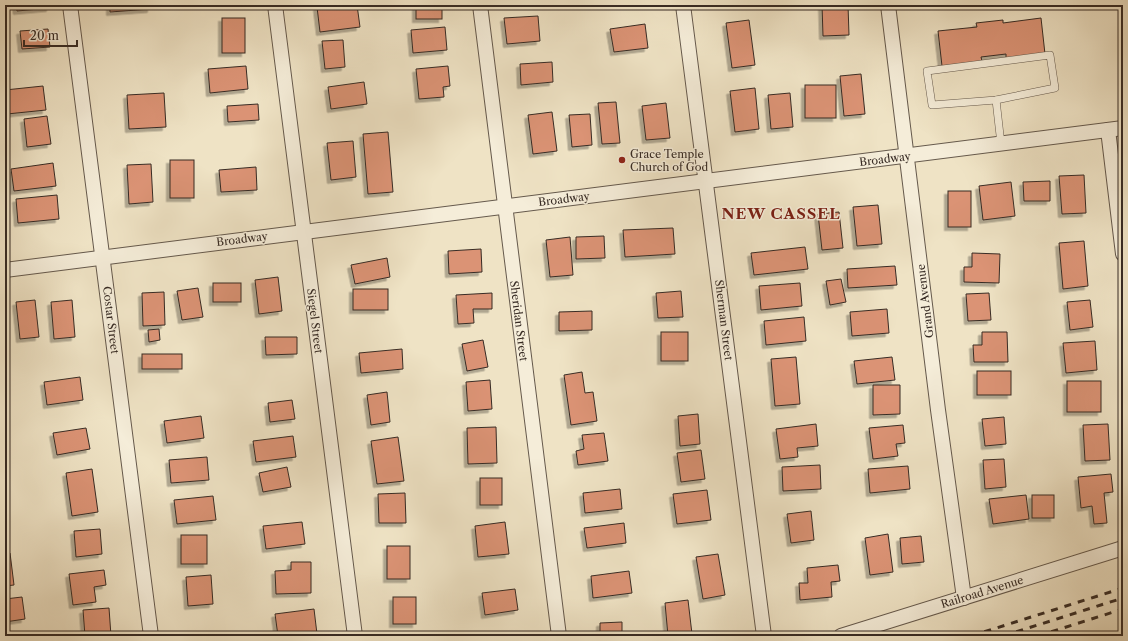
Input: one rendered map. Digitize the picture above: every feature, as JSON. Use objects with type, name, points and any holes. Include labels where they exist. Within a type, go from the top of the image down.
[{"type":"street","name":"Costar Street","points":[[70,5],[151,636]]},
{"type":"street","name":"Siegel Street","points":[[275,5],[355,636]]},
{"type":"street","name":"Sheridan Street","points":[[480,5],[559,636]]},
{"type":"street","name":"Sherman Street","points":[[683,5],[764,636]]},
{"type":"street","name":"Grand Avenue","points":[[888,5],[938,410],[964,598]]},
{"type":"street","name":"Broadway","points":[[5,270],[1123,128]]},
{"type":"street","points":[[1108,130],[1123,254]]},
{"type":"street","name":"Railroad Avenue","points":[[841,636],[1123,548]]},
{"type":"lane","points":[[1050,55],[1055,88],[996,100],[932,105],[927,71],[1050,55]]},
{"type":"lane","points":[[996,100],[1001,144]]},
{"type":"building","points":[[16,5],[50,5],[50,8],[17,11]]},
{"type":"building","points":[[110,5],[151,5],[151,9],[110,12]]},
{"type":"building","points":[[331,5],[357,5],[360,27],[320,32],[317,7]]},
{"type":"building","points":[[416,5],[442,5],[442,19],[416,19]]},
{"type":"building","points":[[822,5],[848,5],[849,35],[823,36]]},
{"type":"building","points":[[538,16],[540,41],[507,44],[504,18]]},
{"type":"building","points":[[222,18],[245,18],[245,53],[222,53]]},
{"type":"building","points":[[1041,18],[1045,54],[1006,58],[1006,54],[981,57],[982,61],[942,66],[938,31],[977,27],[976,23],[1003,20],[1003,23]]},
{"type":"building","points":[[749,20],[755,65],[732,68],[726,23]]},
{"type":"building","points":[[645,24],[648,48],[614,52],[610,29]]},
{"type":"building","points":[[445,27],[447,50],[413,53],[411,30]]},
{"type":"building","points":[[48,29],[50,47],[22,49],[20,31]]},
{"type":"building","points":[[343,40],[345,67],[325,69],[322,41]]},
{"type":"building","points":[[552,62],[553,82],[521,85],[520,64]]},
{"type":"building","points":[[246,66],[248,89],[210,93],[208,69]]},
{"type":"building","points":[[448,66],[450,86],[443,87],[444,97],[419,99],[416,69]]},
{"type":"building","points":[[861,74],[865,114],[844,116],[840,76]]},
{"type":"building","points":[[364,82],[367,104],[331,109],[328,87]]},
{"type":"building","points":[[805,85],[836,85],[836,118],[805,118]]},
{"type":"building","points":[[43,86],[46,110],[7,114],[5,90]]},
{"type":"building","points":[[755,88],[759,129],[735,132],[730,91]]},
{"type":"building","points":[[164,93],[166,127],[129,129],[127,95]]},
{"type":"building","points":[[790,93],[793,127],[771,129],[768,95]]},
{"type":"building","points":[[616,102],[620,143],[602,144],[598,103]]},
{"type":"building","points":[[666,103],[670,138],[646,140],[642,106]]},
{"type":"building","points":[[258,104],[259,120],[228,122],[227,106]]},
{"type":"building","points":[[552,112],[557,151],[533,154],[528,115]]},
{"type":"building","points":[[590,114],[592,145],[572,147],[569,115]]},
{"type":"building","points":[[47,116],[51,144],[27,147],[24,119]]},
{"type":"building","points":[[388,132],[393,192],[368,194],[363,134]]},
{"type":"building","points":[[353,141],[356,177],[331,180],[327,143]]},
{"type":"building","points":[[170,160],[194,160],[194,198],[170,198]]},
{"type":"building","points":[[53,163],[56,186],[14,191],[11,169]]},
{"type":"building","points":[[151,164],[153,202],[129,204],[127,165]]},
{"type":"building","points":[[256,167],[257,190],[221,192],[219,170]]},
{"type":"building","points":[[1084,175],[1086,213],[1062,214],[1059,176]]},
{"type":"building","points":[[1050,181],[1050,201],[1024,201],[1023,182]]},
{"type":"building","points":[[1011,182],[1015,216],[983,220],[979,186]]},
{"type":"building","points":[[948,191],[971,191],[971,227],[948,227]]},
{"type":"building","points":[[57,195],[59,219],[18,223],[16,199]]},
{"type":"building","points":[[878,205],[882,244],[857,246],[853,207]]},
{"type":"building","points":[[839,212],[843,248],[822,250],[818,214]]},
{"type":"building","points":[[673,228],[675,254],[625,257],[623,230]]},
{"type":"building","points":[[604,236],[605,258],[576,259],[576,237]]},
{"type":"building","points":[[570,237],[573,275],[550,277],[546,240]]},
{"type":"building","points":[[1084,241],[1088,286],[1063,289],[1059,243]]},
{"type":"building","points":[[805,247],[808,269],[754,275],[751,253]]},
{"type":"building","points":[[481,249],[482,272],[449,274],[448,251]]},
{"type":"building","points":[[972,253],[1000,254],[999,283],[964,282],[964,267],[972,267]]},
{"type":"building","points":[[387,258],[390,277],[355,284],[351,265]]},
{"type":"building","points":[[895,266],[897,285],[848,288],[847,269]]},
{"type":"building","points":[[278,277],[282,311],[259,314],[255,280]]},
{"type":"building","points":[[841,279],[846,302],[830,305],[826,281]]},
{"type":"building","points":[[213,283],[241,283],[241,302],[213,302]]},
{"type":"building","points":[[800,283],[802,306],[761,310],[759,286]]},
{"type":"building","points":[[198,288],[203,317],[182,320],[177,291]]},
{"type":"building","points":[[353,289],[388,289],[388,310],[353,310]]},
{"type":"building","points":[[681,291],[683,317],[658,318],[656,293]]},
{"type":"building","points":[[164,292],[165,325],[143,326],[142,293]]},
{"type":"building","points":[[492,293],[492,309],[473,309],[474,323],[458,324],[456,295]]},
{"type":"building","points":[[989,293],[991,320],[968,321],[966,294]]},
{"type":"building","points":[[35,300],[39,337],[20,339],[16,302]]},
{"type":"building","points":[[72,300],[75,337],[54,339],[51,302]]},
{"type":"building","points":[[1090,300],[1093,327],[1070,330],[1067,302]]},
{"type":"building","points":[[887,309],[889,333],[852,336],[850,312]]},
{"type":"building","points":[[592,311],[592,330],[559,331],[559,312]]},
{"type":"building","points":[[804,317],[806,341],[766,345],[764,321]]},
{"type":"building","points":[[159,329],[160,340],[149,342],[148,330]]},
{"type":"building","points":[[661,332],[688,332],[688,361],[661,361]]},
{"type":"building","points":[[982,332],[1007,332],[1008,362],[974,362],[973,345],[982,345]]},
{"type":"building","points":[[265,337],[297,337],[297,354],[266,355]]},
{"type":"building","points":[[483,340],[488,367],[467,371],[462,344]]},
{"type":"building","points":[[1095,341],[1097,370],[1066,373],[1063,343]]},
{"type":"building","points":[[402,349],[403,369],[361,373],[359,353]]},
{"type":"building","points":[[142,354],[182,354],[182,369],[142,369]]},
{"type":"building","points":[[796,357],[800,404],[775,406],[771,359]]},
{"type":"building","points":[[892,357],[895,380],[857,384],[854,361]]},
{"type":"building","points":[[977,371],[1011,371],[1011,395],[977,395]]},
{"type":"building","points":[[582,372],[585,393],[593,392],[597,421],[571,425],[564,375]]},
{"type":"building","points":[[80,377],[83,400],[47,405],[44,382]]},
{"type":"building","points":[[490,380],[492,409],[468,411],[466,382]]},
{"type":"building","points":[[1067,381],[1101,381],[1101,412],[1067,412]]},
{"type":"building","points":[[873,385],[900,385],[900,414],[873,415]]},
{"type":"building","points":[[387,392],[390,422],[371,425],[367,395]]},
{"type":"building","points":[[292,400],[295,419],[270,422],[268,403]]},
{"type":"building","points":[[698,414],[700,444],[680,446],[678,416]]},
{"type":"building","points":[[201,416],[204,438],[167,443],[164,421]]},
{"type":"building","points":[[1004,417],[1006,444],[985,446],[982,419]]},
{"type":"building","points":[[816,424],[818,446],[797,448],[798,457],[780,459],[776,429]]},
{"type":"building","points":[[1108,424],[1110,460],[1085,461],[1083,425]]},
{"type":"building","points":[[903,425],[905,443],[896,444],[898,456],[873,459],[869,428]]},
{"type":"building","points":[[496,427],[497,463],[468,464],[467,428]]},
{"type":"building","points":[[86,428],[90,449],[57,455],[53,433]]},
{"type":"building","points":[[604,433],[608,461],[578,465],[576,451],[584,449],[582,435]]},
{"type":"building","points":[[293,436],[296,457],[256,462],[253,441]]},
{"type":"building","points":[[398,437],[404,481],[377,484],[371,441]]},
{"type":"building","points":[[701,450],[705,479],[681,482],[677,453]]},
{"type":"building","points":[[207,457],[209,480],[171,483],[169,460]]},
{"type":"building","points":[[1004,459],[1006,487],[985,489],[983,460]]},
{"type":"building","points":[[820,465],[821,489],[783,491],[782,467]]},
{"type":"building","points":[[908,466],[910,489],[870,493],[868,469]]},
{"type":"building","points":[[287,467],[291,487],[263,492],[259,473]]},
{"type":"building","points":[[92,469],[98,512],[72,516],[66,473]]},
{"type":"building","points":[[1111,474],[1113,492],[1104,493],[1107,523],[1094,524],[1092,506],[1081,508],[1078,477]]},
{"type":"building","points":[[480,478],[502,478],[502,505],[480,505]]},
{"type":"building","points":[[620,489],[622,509],[585,513],[583,493]]},
{"type":"building","points":[[707,490],[711,520],[677,524],[673,494]]},
{"type":"building","points":[[405,493],[406,523],[379,523],[378,494]]},
{"type":"building","points":[[1026,495],[1029,519],[993,524],[989,499]]},
{"type":"building","points":[[1032,495],[1054,495],[1054,518],[1032,518]]},
{"type":"building","points":[[213,496],[216,520],[177,524],[174,500]]},
{"type":"building","points":[[811,511],[814,540],[791,543],[787,514]]},
{"type":"building","points":[[302,522],[305,544],[266,549],[263,526]]},
{"type":"building","points":[[505,522],[509,554],[478,557],[475,526]]},
{"type":"building","points":[[624,523],[626,543],[587,548],[584,528]]},
{"type":"building","points":[[100,529],[102,554],[76,557],[74,531]]},
{"type":"building","points":[[888,534],[893,572],[870,575],[865,538]]},
{"type":"building","points":[[181,535],[207,535],[207,564],[181,564]]},
{"type":"building","points":[[921,536],[924,562],[902,564],[900,538]]},
{"type":"building","points":[[387,546],[410,546],[410,579],[387,579]]},
{"type":"building","points":[[10,553],[14,585],[5,586],[5,554]]},
{"type":"building","points":[[718,554],[725,595],[703,599],[696,557]]},
{"type":"building","points":[[291,562],[311,562],[311,593],[276,594],[275,571],[291,570]]},
{"type":"building","points":[[838,565],[840,581],[831,582],[832,597],[800,600],[799,583],[808,583],[807,568]]},
{"type":"building","points":[[104,570],[106,585],[94,587],[96,602],[73,605],[69,574]]},
{"type":"building","points":[[629,571],[632,593],[593,598],[591,576]]},
{"type":"building","points":[[211,575],[213,604],[188,606],[186,577]]},
{"type":"building","points":[[515,589],[518,610],[485,615],[482,593]]},
{"type":"building","points":[[22,597],[25,619],[5,622],[5,599]]},
{"type":"building","points":[[393,597],[416,597],[416,624],[393,624]]},
{"type":"building","points":[[688,600],[692,634],[668,636],[665,603]]},
{"type":"building","points":[[109,608],[111,636],[85,636],[83,610]]},
{"type":"building","points":[[314,609],[317,634],[278,636],[275,614]]},
{"type":"building","points":[[622,622],[622,636],[600,636],[600,623]]},
{"type":"railway","points":[[971,636],[1123,588]]},
{"type":"railway","points":[[1003,636],[1123,598]]},
{"type":"railway","points":[[1038,636],[1123,609]]},
{"type":"place","name":"Grace Temple Church of God","points":[[622,160]]},
{"type":"district","name":"NEW CASSEL","points":[[781,213]]}]
